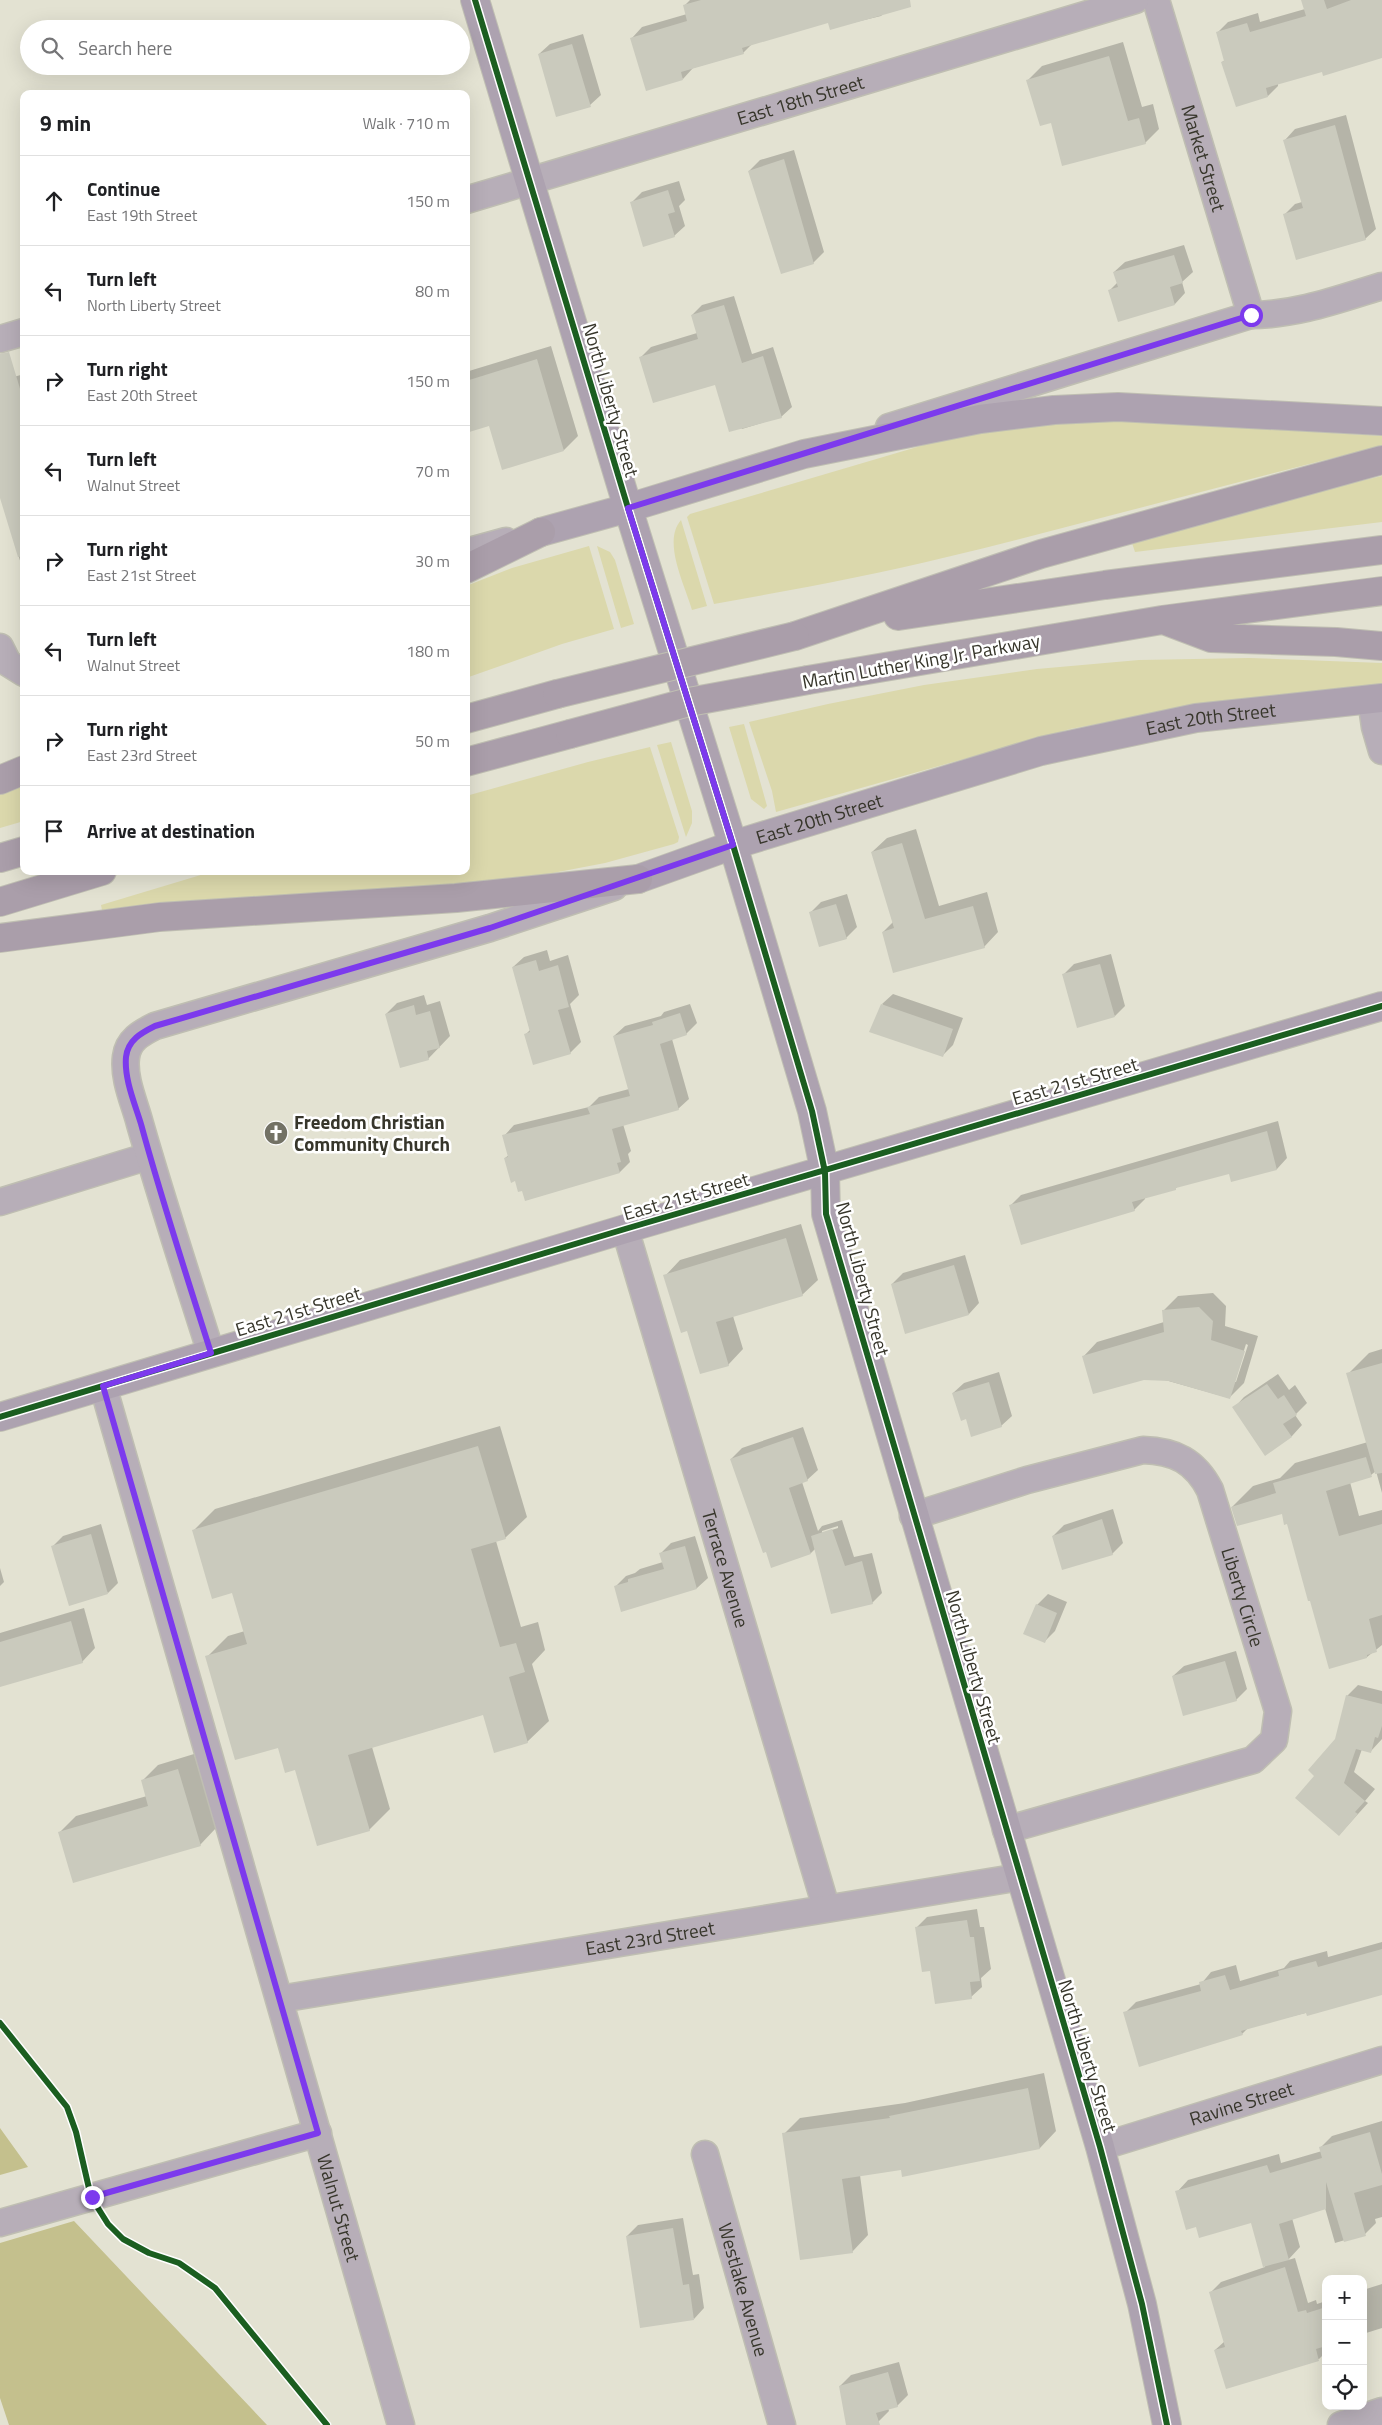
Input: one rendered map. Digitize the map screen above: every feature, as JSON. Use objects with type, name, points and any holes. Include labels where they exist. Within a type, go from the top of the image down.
[{"type":"highway","points":[[795,636],[1041,554],[1382,460]]},
{"type":"highway","points":[[470,567],[541,532]]},
{"type":"highway","points":[[470,718],[557,694],[795,636],[894,616],[1018,597],[1382,550]]},
{"type":"highway","name":"Martin Luther King Jr. Parkway","points":[[470,761],[689,702],[1162,620],[1382,592]]},
{"type":"highway","points":[[1162,620],[1211,638],[1336,642],[1382,646]]},
{"type":"highway","points":[[0,780],[20,772]]},
{"type":"highway","points":[[0,858],[20,852]]},
{"type":"highway","points":[[0,902],[89,875]]},
{"type":"highway","points":[[0,938],[160,917],[428,901],[638,879]]},
{"type":"street","name":"North Liberty Street","points":[[476,0],[628,508],[733,845],[812,1111],[825,1172],[826,1214],[913,1516],[1100,2147],[1142,2304],[1168,2425]]},
{"type":"street","name":"East 18th Street","points":[[470,199],[1135,0]]},
{"type":"street","name":"Market Street","points":[[1156,0],[1251,315]]},
{"type":"street","points":[[470,551],[628,508],[1251,315],[1275,315],[1296,312],[1382,286]]},
{"type":"street","points":[[0,339],[20,333]]},
{"type":"street","points":[[804,454],[980,419],[1087,408],[1150,407],[1382,421]]},
{"type":"street","points":[[1377,699],[1375,726],[1382,751]]},
{"type":"street","name":"East 20th Street","points":[[149,1156],[126,1072],[126,1057],[131,1043],[142,1032],[155,1026],[490,928],[733,845],[1002,762],[1120,732],[1229,713],[1377,699]]},
{"type":"street","name":"East 21st Street","points":[[0,1417],[625,1229],[825,1172],[1382,1006]]},
{"type":"street","points":[[0,1202],[149,1156],[211,1353]]},
{"type":"street","name":"Terrace Avenue","points":[[625,1229],[826,1907]]},
{"type":"street","name":"Walnut Street","points":[[103,1386],[401,2425]]},
{"type":"street","name":"Liberty Circle","points":[[913,1516],[1026,1480],[1143,1450],[1160,1450],[1179,1456],[1202,1476],[1210,1490],[1278,1711],[1274,1740],[1253,1760],[1006,1830]]},
{"type":"street","name":"East 23rd Street","points":[[280,1999],[826,1907],[1020,1877]]},
{"type":"street","name":"Ravine Street","points":[[1100,2147],[1382,2060]]},
{"type":"street","points":[[0,2223],[318,2133]]},
{"type":"street","name":"Westlake Avenue","points":[[705,2154],[782,2425]]},
{"type":"street","points":[[1341,2425],[1382,2411]]},
{"type":"shaded area","points":[[1088,421],[1153,422],[1382,436],[1382,446],[918,564],[714,604],[687,517],[690,514],[934,442],[994,429]]},
{"type":"shaded area","points":[[1382,476],[1382,522],[1135,552],[1132,543],[1319,491]]},
{"type":"shaded area","points":[[681,520],[707,606],[692,610],[674,552],[676,529]]},
{"type":"shaded area","points":[[589,546],[614,629],[562,644],[470,677],[470,584],[512,568]]},
{"type":"shaded area","points":[[597,546],[610,552],[615,560],[634,624],[621,628]]},
{"type":"shaded area","points":[[1249,658],[1382,663],[1382,689],[1172,710],[1070,729],[776,812],[772,791],[749,722],[924,685],[1037,669],[1139,660]]},
{"type":"shaded area","points":[[744,724],[767,806],[764,809],[751,799],[729,727]]},
{"type":"shaded area","points":[[671,742],[692,811],[692,823],[686,837],[657,745]]},
{"type":"shaded area","points":[[650,747],[679,837],[678,842],[605,863],[511,881],[102,910],[101,905],[201,875],[470,875],[470,795]]},
{"type":"shaded area","points":[[20,785],[20,822],[0,828],[0,794]]},
{"type":"shaded area","points":[[0,2128],[28,2167],[0,2175]]},
{"type":"shaded area","points":[[74,2221],[267,2425],[9,2425],[0,2398],[0,2243]]},
{"type":"building","points":[[701,0],[910,0],[911,7],[830,30],[828,23],[742,48],[744,54],[681,72],[683,80],[646,91],[630,38],[687,21],[683,5]]},
{"type":"building","points":[[1301,0],[1324,0],[1327,9],[1351,0],[1382,0],[1382,58],[1323,76],[1322,72],[1266,88],[1268,97],[1236,107],[1221,62],[1224,61],[1216,32],[1247,23],[1250,32],[1306,16]]},
{"type":"building","points":[[572,44],[591,107],[556,117],[538,54]]},
{"type":"building","points":[[1109,56],[1128,121],[1139,118],[1146,144],[1062,166],[1051,123],[1040,126],[1026,80]]},
{"type":"building","points":[[1335,125],[1366,240],[1296,260],[1283,214],[1303,208],[1283,140]]},
{"type":"building","points":[[784,159],[814,264],[781,274],[748,171]]},
{"type":"building","points":[[668,190],[675,212],[668,214],[675,237],[643,247],[630,202]]},
{"type":"building","points":[[1174,255],[1183,283],[1170,287],[1175,305],[1118,322],[1108,290],[1118,287],[1113,272]]},
{"type":"building","points":[[724,305],[742,363],[763,356],[782,418],[729,432],[715,385],[653,403],[639,357],[698,339],[691,315]]},
{"type":"building","points":[[9,352],[20,389],[20,557],[18,557],[0,498],[0,354]]},
{"type":"building","points":[[537,359],[564,451],[502,470],[489,426],[470,432],[470,380]]},
{"type":"building","points":[[902,843],[925,919],[973,906],[985,948],[893,973],[882,932],[894,928],[871,852]]},
{"type":"building","points":[[836,904],[847,939],[819,947],[809,912]]},
{"type":"building","points":[[536,960],[539,971],[558,965],[569,1007],[558,1010],[571,1054],[533,1065],[524,1034],[530,1032],[512,967]]},
{"type":"building","points":[[1100,964],[1115,1017],[1077,1028],[1062,974]]},
{"type":"building","points":[[881,1004],[953,1029],[943,1057],[869,1032]]},
{"type":"building","points":[[414,1005],[416,1015],[430,1011],[440,1048],[427,1051],[429,1060],[400,1068],[385,1014]]},
{"type":"building","points":[[680,1013],[687,1035],[660,1044],[679,1110],[612,1129],[621,1162],[617,1163],[620,1173],[525,1201],[522,1191],[518,1192],[515,1181],[511,1183],[504,1158],[508,1157],[502,1135],[590,1114],[587,1107],[630,1096],[613,1036],[653,1025],[652,1022]]},
{"type":"building","points":[[1267,1131],[1277,1170],[1231,1182],[1229,1174],[1176,1188],[1176,1190],[1132,1202],[1135,1211],[1021,1245],[1009,1205]]},
{"type":"building","points":[[786,1238],[803,1296],[716,1322],[729,1366],[700,1374],[687,1331],[681,1333],[663,1275]]},
{"type":"building","points":[[954,1265],[969,1315],[905,1334],[891,1284]]},
{"type":"building","points":[[1199,1307],[1213,1321],[1211,1340],[1245,1351],[1230,1399],[1169,1381],[1144,1380],[1093,1394],[1082,1356],[1164,1332],[1162,1310]]},
{"type":"building","points":[[1382,1363],[1382,1473],[1375,1474],[1346,1373]]},
{"type":"building","points":[[989,1382],[1002,1427],[971,1437],[966,1419],[961,1421],[952,1393]]},
{"type":"building","points":[[1267,1384],[1278,1399],[1284,1395],[1297,1415],[1283,1424],[1292,1437],[1265,1456],[1232,1407]]},
{"type":"building","points":[[793,1437],[808,1481],[789,1488],[811,1554],[771,1568],[766,1552],[763,1553],[730,1459]]},
{"type":"building","points":[[478,1446],[506,1539],[471,1549],[500,1647],[516,1643],[525,1672],[509,1677],[528,1743],[494,1753],[483,1715],[348,1755],[370,1831],[317,1846],[295,1770],[285,1773],[278,1748],[235,1760],[205,1656],[247,1644],[232,1593],[212,1599],[192,1530]]},
{"type":"building","points":[[1366,1457],[1372,1477],[1326,1491],[1339,1536],[1382,1524],[1382,1615],[1369,1619],[1377,1652],[1367,1655],[1367,1658],[1329,1669],[1287,1524],[1284,1525],[1282,1514],[1237,1526],[1231,1507],[1276,1493],[1273,1483]]},
{"type":"building","points":[[1102,1519],[1113,1555],[1062,1570],[1052,1536]]},
{"type":"building","points":[[832,1529],[845,1566],[862,1561],[873,1604],[831,1614],[811,1536]]},
{"type":"building","points":[[91,1534],[108,1594],[69,1606],[51,1546]]},
{"type":"building","points":[[685,1546],[697,1589],[621,1612],[614,1586],[628,1582],[628,1579],[664,1569],[659,1553]]},
{"type":"building","points":[[1036,1604],[1057,1613],[1045,1643],[1023,1634]]},
{"type":"building","points":[[71,1621],[83,1663],[0,1687],[0,1642]]},
{"type":"building","points":[[1225,1661],[1237,1701],[1183,1716],[1172,1676]]},
{"type":"building","points":[[1346,1695],[1382,1704],[1382,1726],[1378,1738],[1375,1737],[1371,1753],[1356,1749],[1344,1783],[1365,1801],[1355,1812],[1358,1814],[1339,1836],[1295,1798],[1314,1776],[1308,1770],[1335,1739]]},
{"type":"building","points":[[178,1769],[201,1846],[73,1883],[58,1832],[148,1806],[141,1780]]},
{"type":"building","points":[[967,1920],[970,1937],[974,1937],[980,1981],[970,1982],[972,1999],[935,2004],[930,1971],[922,1972],[915,1927]]},
{"type":"building","points":[[1382,1949],[1382,1995],[1307,2016],[1306,2013],[1241,2031],[1243,2035],[1139,2067],[1123,2012],[1201,1991],[1199,1982],[1225,1975],[1230,1990],[1279,1976],[1278,1971],[1316,1961],[1318,1967]]},
{"type":"building","points":[[1028,2088],[1040,2149],[902,2177],[901,2170],[842,2179],[853,2253],[800,2260],[782,2133],[890,2118],[889,2116]]},
{"type":"building","points":[[1370,2132],[1382,2174],[1382,2185],[1354,2193],[1366,2236],[1344,2242],[1326,2182],[1326,2209],[1279,2224],[1289,2260],[1263,2267],[1251,2223],[1199,2238],[1196,2227],[1186,2230],[1175,2191],[1267,2165],[1270,2173],[1322,2158],[1319,2147]]},
{"type":"building","points":[[673,2228],[683,2285],[689,2284],[694,2320],[640,2328],[626,2236]]},
{"type":"building","points":[[1285,2267],[1298,2312],[1306,2310],[1307,2313],[1322,2308],[1322,2347],[1316,2349],[1319,2361],[1226,2389],[1214,2350],[1225,2347],[1209,2292]]},
{"type":"building","points":[[888,2372],[898,2407],[876,2413],[880,2425],[846,2425],[839,2386]]},
{"type":"cycle path","points":[[475,0],[628,508],[733,845],[812,1111],[825,1172],[826,1214],[1100,2147],[1142,2304],[1167,2425]]},
{"type":"cycle path","points":[[0,1417],[625,1229],[1382,1006]]},
{"type":"cycle path","points":[[0,2023],[67,2107],[76,2132],[91,2197],[108,2224],[123,2239],[149,2253],[179,2263],[215,2288],[327,2425]]},
{"type":"place","name":"Freedom Christian Community Church","points":[[276,1133]]},
{"type":"route","points":[[92,2197],[318,2133],[103,1386],[211,1353],[149,1156],[126,1072],[126,1057],[131,1043],[142,1032],[155,1026],[490,928],[574,901],[733,845],[628,508],[1251,315]]}]
